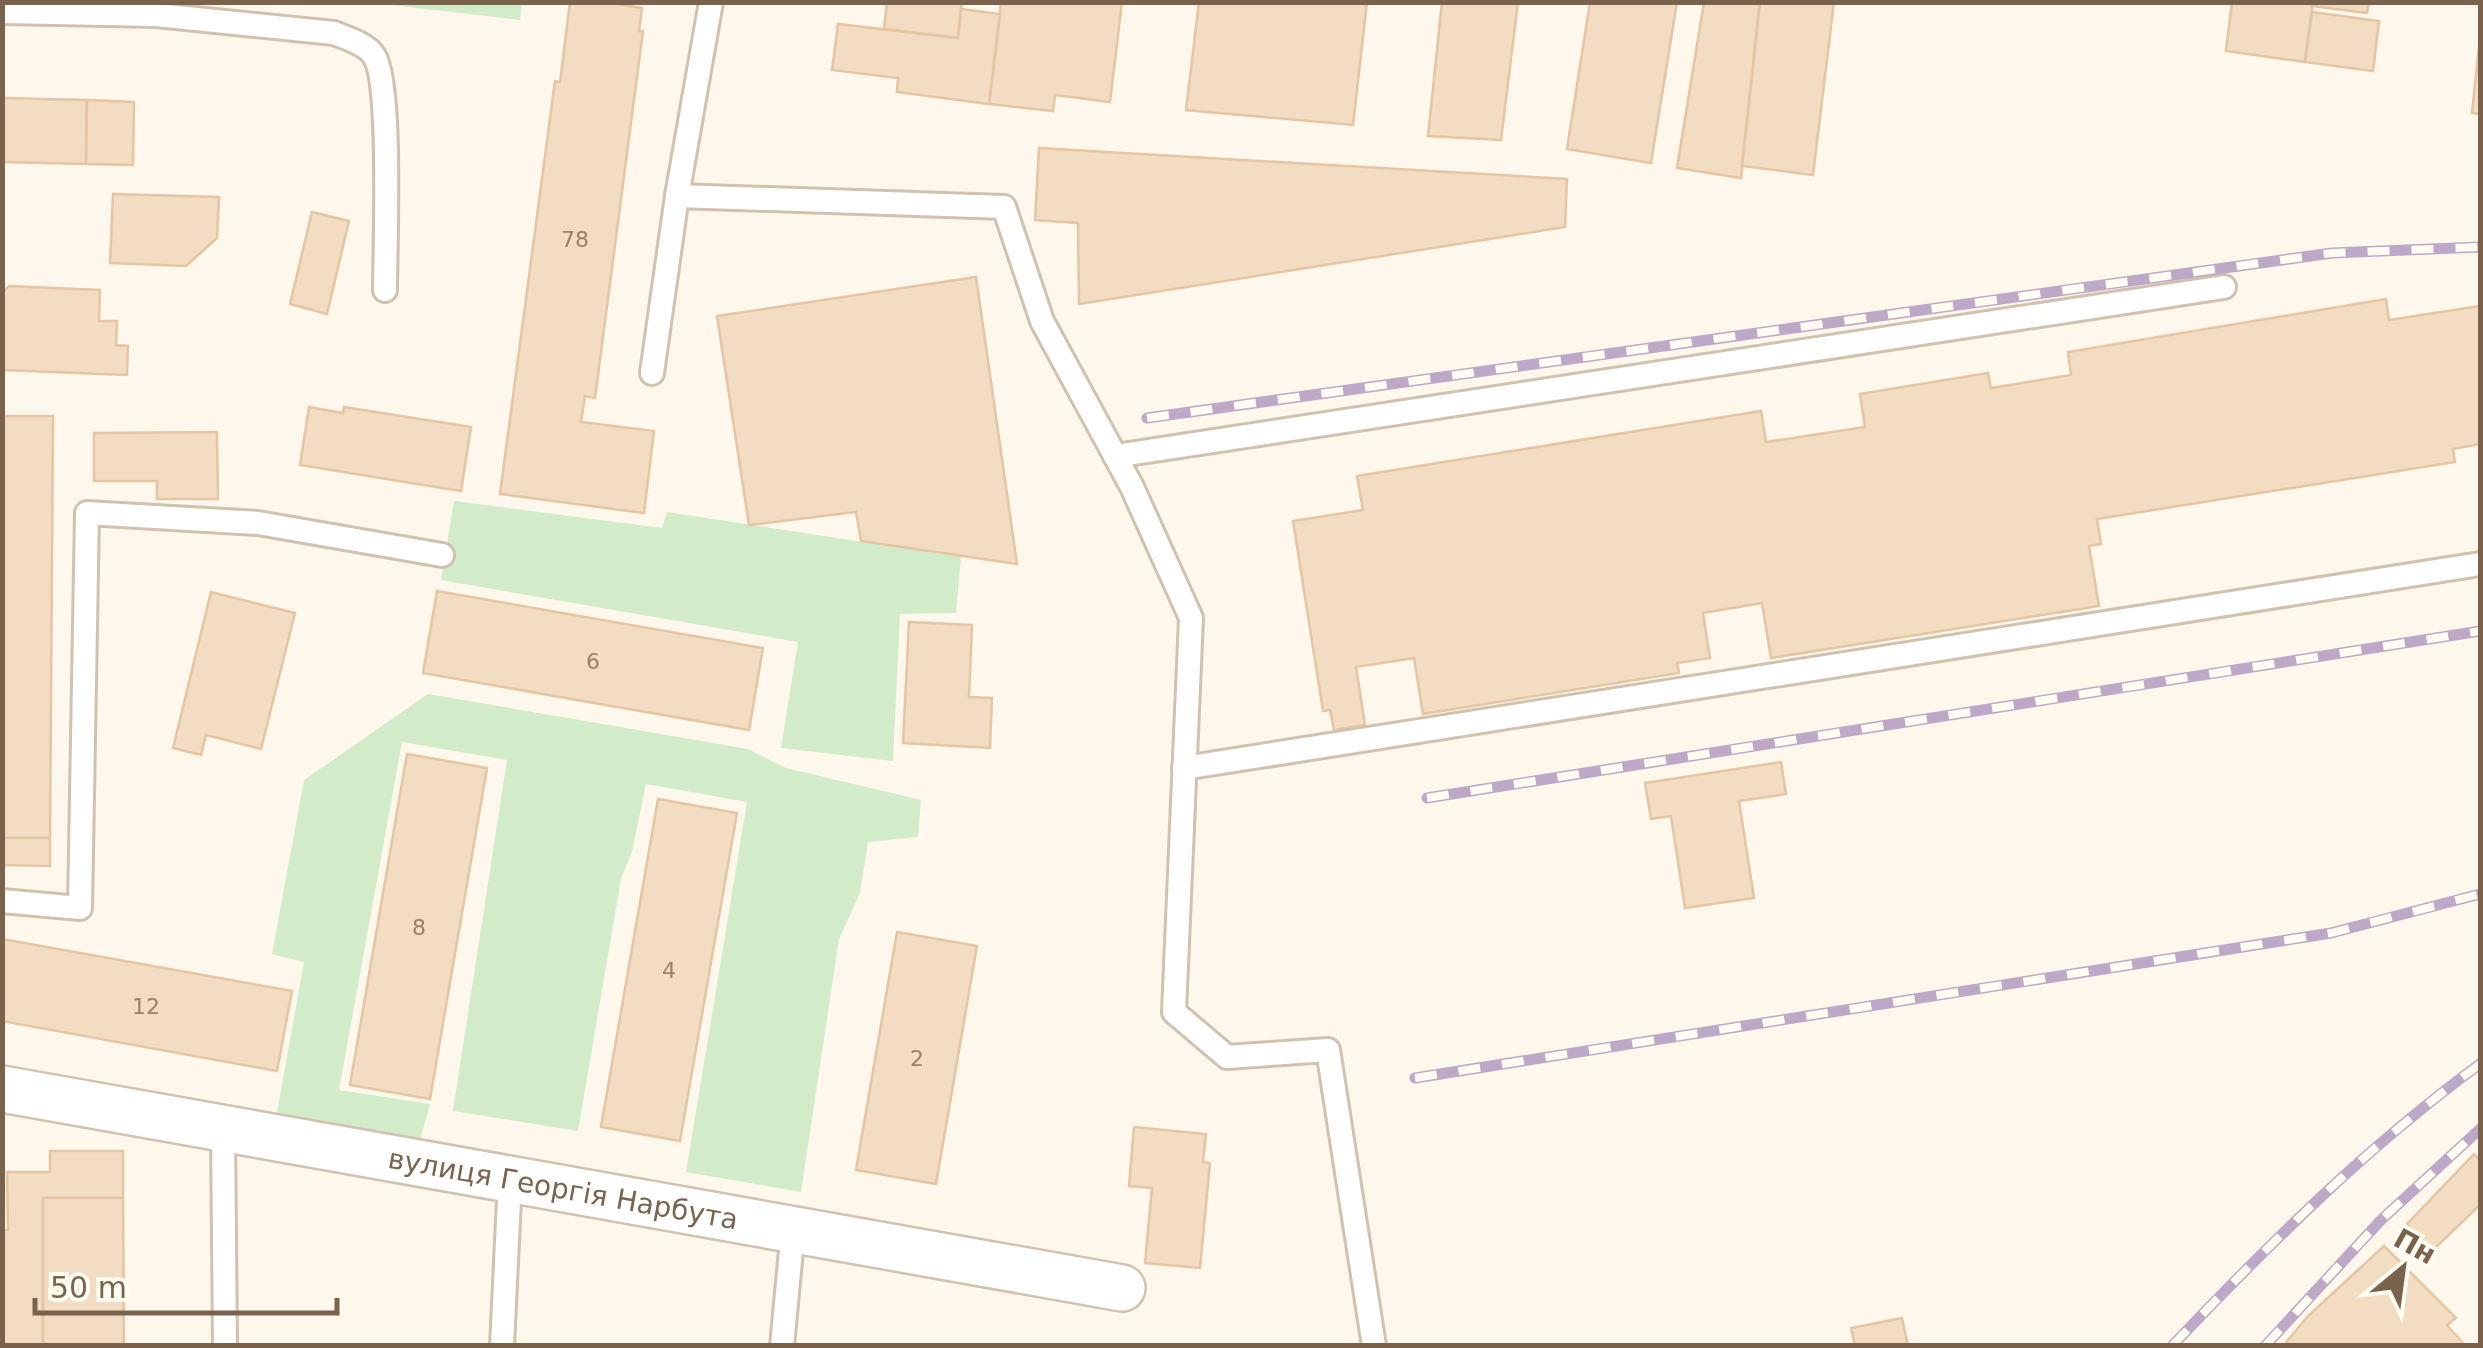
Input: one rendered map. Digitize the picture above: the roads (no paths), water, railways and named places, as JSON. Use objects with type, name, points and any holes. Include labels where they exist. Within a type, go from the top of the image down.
[{"type":"street","name":"вулиця Георгія Нарбута","points":[[2,1089],[1122,1288]]},
{"type":"lane","points":[[652,374],[677,196],[711,2]]},
{"type":"lane","points":[[2,12],[156,16],[334,34],[358,43],[374,55],[384,89],[385,290]]},
{"type":"lane","points":[[677,196],[1004,207],[1042,321],[1114,456],[1191,618],[1174,1012],[1227,1057],[1328,1050],[1374,1346]]},
{"type":"lane","points":[[1114,456],[2224,286]]},
{"type":"lane","points":[[2,901],[80,908],[87,513],[258,523],[442,555]]},
{"type":"lane","points":[[1184,768],[2480,564]]},
{"type":"lane","points":[[223,1128],[224,1346]]},
{"type":"lane","points":[[502,1346],[510,1179]]},
{"type":"lane","points":[[782,1346],[793,1229]]},
{"type":"railway","points":[[1147,418],[2332,253],[2480,247]]},
{"type":"railway","points":[[1427,798],[2480,631]]},
{"type":"railway","points":[[1415,1078],[2331,933],[2480,894]]},
{"type":"railway","points":[[2172,1346],[2320,1198],[2480,1064]]},
{"type":"railway","points":[[2265,1346],[2381,1220],[2480,1129]]}]
